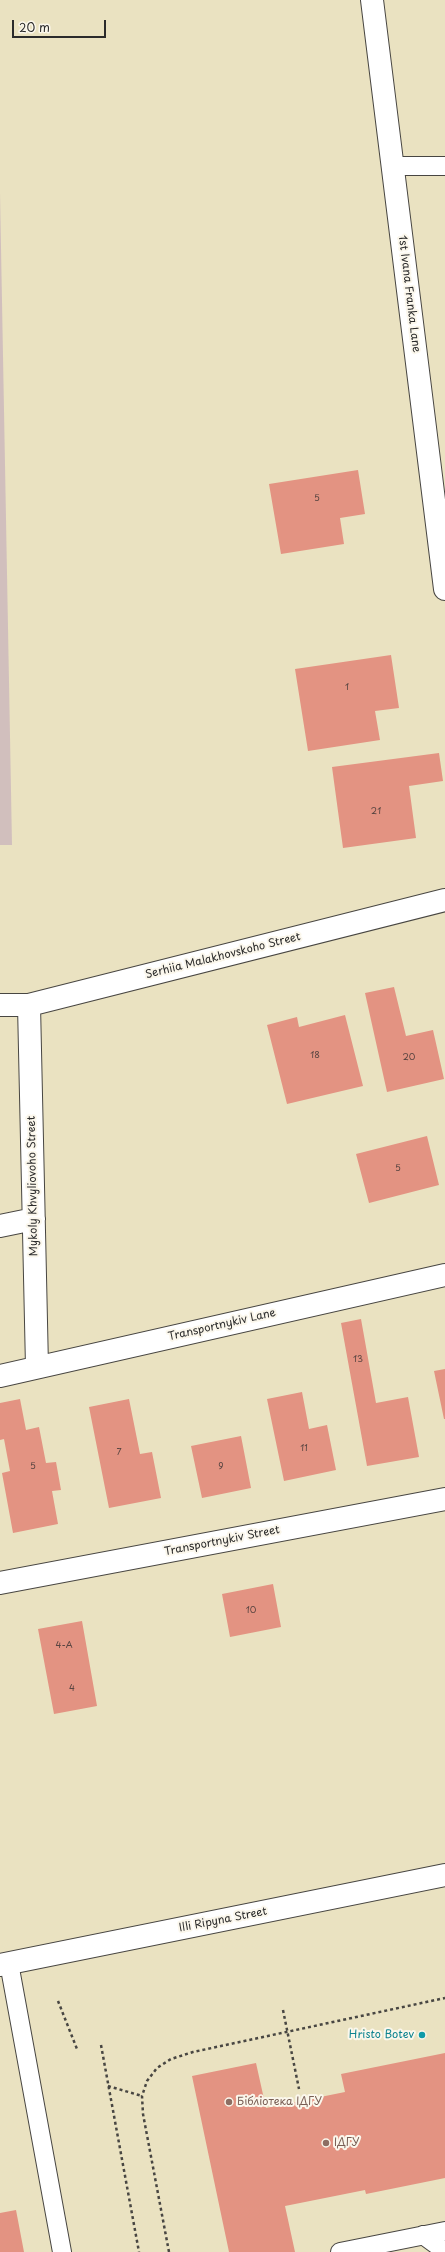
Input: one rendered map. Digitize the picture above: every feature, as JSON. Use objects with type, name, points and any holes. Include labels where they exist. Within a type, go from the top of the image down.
[{"type":"street","name":"1st Ivana Franka Lane","points":[[372,0],[445,589]]},
{"type":"street","name":"Serhiia Malakhovskoho Street","points":[[0,1004],[29,1005],[445,900]]},
{"type":"street","name":"Mykoly Khvyliovoho Street","points":[[29,1005],[37,1367]]},
{"type":"street","points":[[0,1226],[34,1219]]},
{"type":"street","name":"Transportnykiv Lane","points":[[0,1376],[445,1275]]},
{"type":"street","name":"Transportnykiv Street","points":[[0,1583],[445,1499]]},
{"type":"street","name":"Illi Ripyna Street","points":[[4,1964],[445,1875]]},
{"type":"lane","points":[[393,166],[445,166]]},
{"type":"lane","points":[[4,1964],[62,2252]]},
{"type":"lane","points":[[340,2252],[445,2231]]},
{"type":"lane","points":[[423,2236],[445,2251]]},
{"type":"path","points":[[169,2252],[143,2114],[142,2096],[147,2081],[157,2068],[171,2059],[445,1998]]},
{"type":"path","points":[[58,2001],[77,2049]]},
{"type":"path","points":[[282,2010],[299,2089]]},
{"type":"path","points":[[101,2045],[138,2252]]},
{"type":"path","points":[[108,2086],[142,2096]]},
{"type":"shaded area","points":[[0,193],[12,845],[0,845]]},
{"type":"building","points":[[358,470],[365,514],[340,518],[344,544],[281,554],[269,484]]},
{"type":"building","points":[[391,655],[399,708],[375,711],[380,740],[308,751],[295,669]]},
{"type":"building","points":[[439,753],[443,781],[409,786],[416,838],[343,848],[332,767]]},
{"type":"building","points":[[394,987],[406,1036],[433,1030],[444,1079],[387,1092],[365,993]]},
{"type":"building","points":[[345,1015],[363,1086],[287,1104],[267,1025],[297,1017],[299,1027]]},
{"type":"building","points":[[427,1136],[439,1185],[369,1203],[356,1154]]},
{"type":"building","points":[[361,1319],[376,1403],[408,1397],[419,1457],[367,1466],[341,1323]]},
{"type":"building","points":[[445,1369],[445,1419],[444,1419],[434,1371]]},
{"type":"building","points":[[302,1392],[309,1429],[327,1425],[336,1470],[284,1481],[267,1399]]},
{"type":"building","points":[[20,1399],[26,1430],[39,1427],[46,1463],[56,1462],[61,1490],[52,1491],[58,1524],[13,1533],[2,1473],[10,1471],[4,1439],[0,1440],[0,1403]]},
{"type":"building","points":[[129,1399],[140,1454],[152,1452],[161,1498],[109,1508],[89,1407]]},
{"type":"building","points":[[241,1436],[251,1488],[202,1498],[191,1446]]},
{"type":"building","points":[[273,1584],[281,1627],[230,1637],[222,1594]]},
{"type":"building","points":[[82,1621],[97,1706],[54,1714],[38,1629]]},
{"type":"building","name":"ІДГУ","points":[[445,2053],[445,2178],[366,2194],[365,2190],[285,2206],[295,2252],[229,2252],[192,2076],[256,2063],[266,2108],[345,2092],[341,2074]]},
{"type":"building","points":[[16,2210],[24,2252],[0,2252],[0,2213]]},
{"type":"place","name":"Hristo Botev","points":[[422,2035]]},
{"type":"place","name":"Бібліотека ІДГУ","points":[[229,2102]]},
{"type":"place","name":"ІДГУ","points":[[326,2143]]}]
